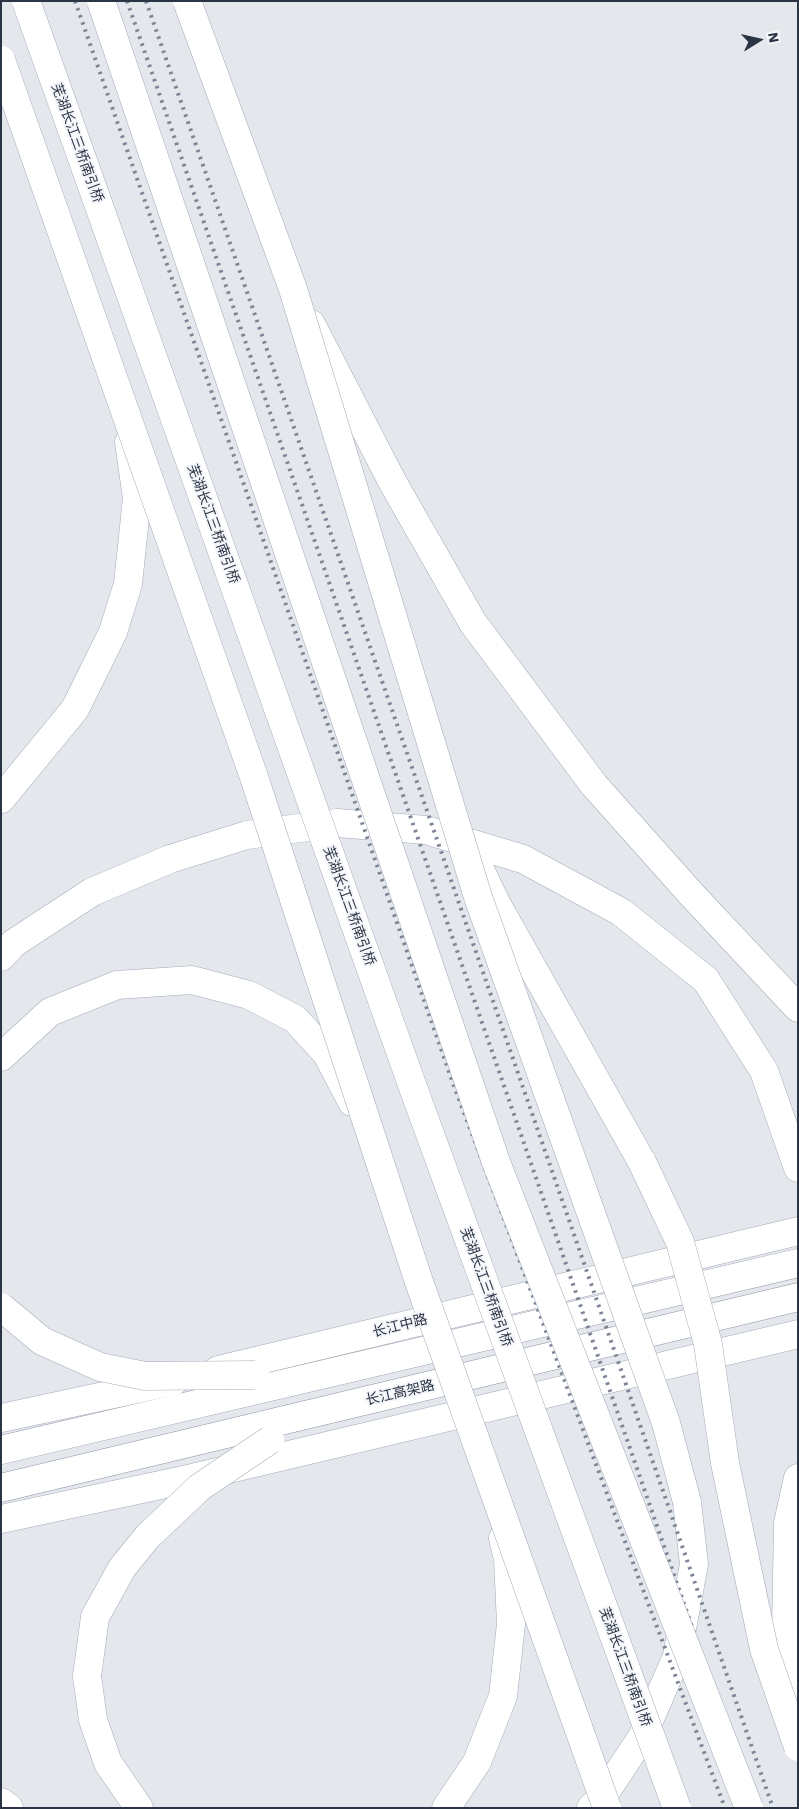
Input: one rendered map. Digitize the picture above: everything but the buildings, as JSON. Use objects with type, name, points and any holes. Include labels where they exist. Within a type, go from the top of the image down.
[{"type":"main road","name":"芜湖长江三桥南引桥","points":[[26,1],[416,1093],[677,1808]]},
{"type":"main road","points":[[102,1],[496,1162],[749,1808]]},
{"type":"main road","points":[[187,1],[293,289],[478,897],[666,1423],[687,1502],[694,1564],[677,1656],[642,1737],[603,1796],[591,1808]]},
{"type":"main road","points":[[1,60],[254,777],[418,1279],[608,1808]]},
{"type":"main road","points":[[293,289],[393,483],[474,623],[594,785],[693,896],[798,1008]]},
{"type":"main road","points":[[1,799],[75,709],[116,623],[128,584],[137,498],[124,411]]},
{"type":"main road","points":[[450,805],[496,903],[642,1162],[680,1242],[708,1344],[725,1463],[764,1649],[798,1747]]},
{"type":"main road","points":[[1,957],[14,943],[92,892],[170,859],[247,835],[337,823],[426,830],[523,859],[621,912],[706,980],[764,1071],[798,1168]]},
{"type":"main road","points":[[1,1057],[50,1012],[117,985],[192,980],[249,994],[295,1019],[327,1054],[349,1095],[378,1158]]},
{"type":"main road","name":"长江中路","points":[[1,1418],[160,1384],[798,1231]]},
{"type":"main road","points":[[1,1432],[255,1375],[798,1246]]},
{"type":"main road","points":[[1,1450],[798,1263]]},
{"type":"main road","name":"长江高架路","points":[[1,1488],[798,1297]]},
{"type":"main road","points":[[1,1307],[42,1341],[100,1367],[145,1376],[255,1375]]},
{"type":"main road","points":[[1,1504],[798,1314]]},
{"type":"main road","points":[[1,1519],[188,1478],[798,1334]]},
{"type":"main road","points":[[139,1808],[108,1763],[93,1720],[87,1676],[95,1617],[122,1568],[148,1536],[200,1487],[270,1440]]},
{"type":"main road","points":[[446,1808],[477,1762],[503,1696],[511,1624],[508,1559],[480,1454]]},
{"type":"main road","points":[[798,1478],[788,1523],[786,1632],[798,1704]]},
{"type":"main road","points":[[1,1802],[9,1808]]},
{"type":"railway","points":[[75,1],[454,1086],[725,1808]]},
{"type":"railway","points":[[127,1],[755,1808]]},
{"type":"railway","points":[[146,1],[773,1808]]}]
